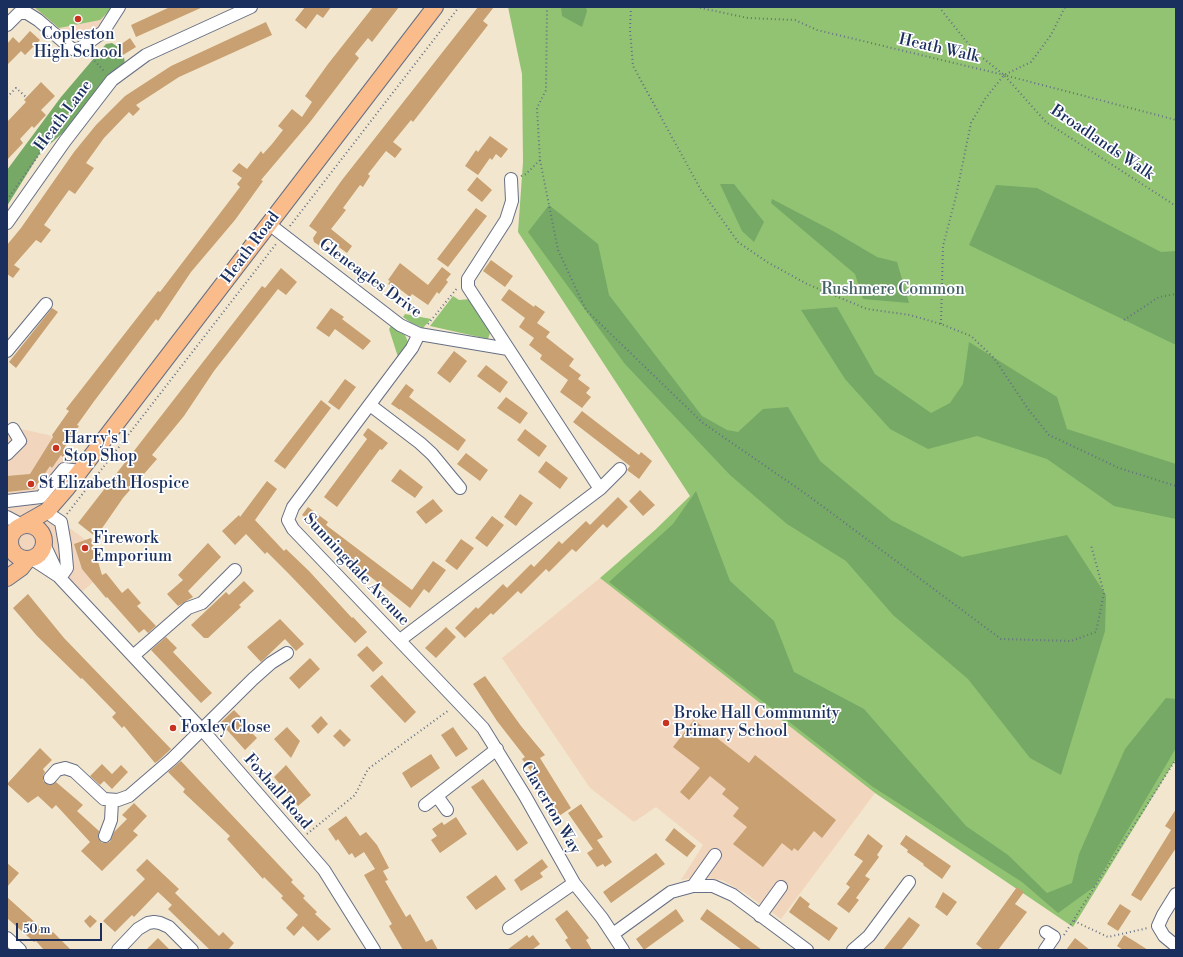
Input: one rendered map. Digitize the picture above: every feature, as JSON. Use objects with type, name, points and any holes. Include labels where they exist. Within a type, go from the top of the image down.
[{"type":"main road","name":"Heath Road","points":[[23,524],[48,511],[67,488],[435,7]]},
{"type":"main road","name":"Heath Road","points":[[44,541],[57,519],[67,488]]},
{"type":"main road","points":[[7,578],[21,568],[30,559],[40,554],[44,541],[39,529],[30,524],[23,524],[14,530],[8,545],[16,555],[30,559]]},
{"type":"street","points":[[7,25],[19,13],[24,12],[33,16],[72,49],[79,49],[103,32],[119,7]]},
{"type":"street","name":"Heath Lane","points":[[7,223],[65,141],[112,80],[146,55],[251,7]]},
{"type":"street","points":[[511,179],[512,201],[506,220],[468,279],[468,287],[600,489]]},
{"type":"street","name":"Gleneagles Drive","points":[[269,224],[400,325],[419,334],[508,349]]},
{"type":"street","points":[[7,351],[46,304]]},
{"type":"street","name":"Sunningdale Avenue","points":[[419,334],[412,348],[293,507],[288,520],[293,529],[460,702]]},
{"type":"street","points":[[370,405],[432,454],[460,488]]},
{"type":"street","points":[[7,454],[20,441],[13,429]]},
{"type":"street","points":[[7,501],[41,497],[64,469],[80,471]]},
{"type":"street","points":[[400,640],[600,489],[620,469]]},
{"type":"street","points":[[7,517],[23,524]]},
{"type":"street","points":[[57,519],[67,568],[60,578]]},
{"type":"street","name":"Foxhall Road","points":[[44,541],[60,578]]},
{"type":"street","name":"Foxhall Road","points":[[30,559],[60,578],[201,729],[299,840],[324,870],[374,950]]},
{"type":"street","points":[[133,656],[188,608],[202,603],[235,570]]},
{"type":"street","points":[[50,778],[57,770],[65,768],[74,771],[104,799],[112,801],[129,796],[172,759],[201,729],[271,663],[286,653]]},
{"type":"street","name":"Claverton Way","points":[[460,702],[483,728],[497,749],[574,883],[623,950]]},
{"type":"street","points":[[425,805],[497,749]]},
{"type":"street","points":[[437,796],[447,810]]},
{"type":"street","points":[[105,836],[111,820],[112,801]]},
{"type":"street","points":[[693,886],[715,855]]},
{"type":"street","points":[[853,950],[869,936],[909,882]]},
{"type":"street","points":[[509,928],[574,883]]},
{"type":"street","points":[[612,934],[671,892],[693,886],[713,886],[733,896],[807,950]]},
{"type":"street","points":[[760,916],[781,887]]},
{"type":"street","points":[[1176,894],[1158,926],[1164,936],[1176,946]]},
{"type":"street","points":[[118,950],[138,929],[148,923],[154,922],[160,922],[169,927],[192,950]]},
{"type":"street","points":[[1045,950],[1050,935]]},
{"type":"street","points":[[7,938],[20,950]]},
{"type":"path","points":[[57,519],[283,235],[459,7]]},
{"type":"path","points":[[546,7],[546,90],[537,108],[540,160],[558,250],[586,310],[702,423],[806,494],[1001,639],[1071,641],[1096,632],[1104,593],[1091,545]]},
{"type":"path","points":[[631,7],[630,30],[633,66],[701,190],[738,242],[767,262],[807,284],[867,309],[910,315],[941,324],[971,336],[994,358],[1028,409],[1049,435],[1119,468],[1176,486]]},
{"type":"path","name":"Heath Walk","points":[[696,7],[748,18],[795,20],[817,30],[1004,75],[1176,120]]},
{"type":"path","points":[[939,7],[974,51],[1004,75]]},
{"type":"path","points":[[941,324],[943,246],[956,196],[971,123],[985,99],[1004,75],[1031,62],[1051,35],[1065,7]]},
{"type":"path","points":[[84,45],[85,51],[112,80]]},
{"type":"path","name":"Broadlands Walk","points":[[1004,75],[1046,122],[1176,206]]},
{"type":"path","points":[[7,97],[16,88],[26,97]]},
{"type":"path","points":[[511,179],[526,174],[540,160]]},
{"type":"path","points":[[419,334],[454,289],[468,279]]},
{"type":"path","points":[[1124,320],[1159,297],[1176,294]]},
{"type":"path","points":[[299,840],[355,795],[368,769],[460,702]]},
{"type":"path","points":[[1050,935],[1063,937],[1074,922],[1176,759]]},
{"type":"path","points":[[1074,922],[1108,937],[1158,926]]},
{"type":"shaded area","name":"Copleston High School","points":[[31,7],[119,7],[103,32],[72,36],[68,38]]},
{"type":"shaded area","points":[[7,426],[49,435],[86,463],[52,515],[94,546],[98,578],[77,596],[40,554],[7,576]]},
{"type":"shaded area","name":"Broke Hall Community Primary School","points":[[600,578],[875,793],[781,919],[745,893],[722,880],[697,877],[681,880],[703,845],[656,807],[634,822],[590,788],[502,658]]},
{"type":"green space","name":"Copleston High School","points":[[34,7],[113,7],[100,20],[59,28]]},
{"type":"green space","name":"Rushmere Common","points":[[508,7],[1176,7],[1176,759],[1073,927],[875,793],[600,578],[655,530],[690,496],[518,232],[523,162],[522,74]]},
{"type":"green space","points":[[561,7],[586,7],[587,11],[582,27],[562,16]]},
{"type":"green space","points":[[112,43],[118,47],[124,57],[125,64],[75,122],[40,153],[7,206],[7,170],[61,97],[106,44]]},
{"type":"green space","points":[[720,184],[734,184],[764,222],[754,242],[742,231]]},
{"type":"green space","points":[[996,185],[1037,188],[1161,252],[1176,251],[1176,345],[969,245]]},
{"type":"green space","points":[[772,199],[833,231],[877,257],[897,262],[909,303],[863,299],[855,274],[771,203]]},
{"type":"green space","points":[[549,205],[598,244],[609,295],[702,416],[727,430],[738,432],[763,409],[788,407],[820,461],[891,520],[962,557],[1067,535],[1106,595],[1105,631],[1061,775],[1030,758],[968,679],[893,615],[846,561],[787,524],[730,475],[625,364],[528,232]]},
{"type":"green space","points":[[453,296],[459,300],[471,299],[491,330],[488,339],[430,326]]},
{"type":"green space","points":[[837,307],[875,374],[931,413],[950,403],[963,384],[969,342],[1057,397],[1067,429],[1176,464],[1176,519],[1114,506],[1047,459],[977,436],[928,449],[890,429],[845,379],[801,310]]},
{"type":"green space","points":[[405,314],[431,319],[423,328],[411,323],[403,317]]},
{"type":"green space","points":[[391,326],[405,335],[408,342],[408,347],[398,357],[389,329]]},
{"type":"green space","points":[[696,491],[730,581],[774,621],[794,672],[864,709],[966,826],[1008,855],[1047,893],[1072,883],[1079,854],[1125,749],[1166,698],[1176,699],[1176,748],[1094,887],[1058,913],[1022,882],[873,787],[609,582],[673,524]]},
{"type":"building","points":[[170,7],[203,7],[136,37],[131,25]]},
{"type":"building","points":[[305,7],[331,7],[323,18],[317,14],[306,29],[295,20]]},
{"type":"building","points":[[373,7],[399,7],[372,42],[368,38],[355,54],[359,58],[310,122],[261,180],[263,181],[235,220],[191,272],[158,321],[156,319],[95,400],[77,425],[79,426],[65,447],[70,450],[64,458],[61,455],[52,468],[50,466],[34,489],[7,492],[7,476],[30,474],[53,437],[52,435],[69,411],[66,409],[158,291],[160,292],[240,187],[237,184],[242,178],[232,171],[239,163],[247,169],[261,151],[263,154],[283,130],[278,126],[292,109],[302,117],[312,102],[305,96]]},
{"type":"building","points":[[478,7],[494,7],[483,21],[488,25],[413,122],[411,120],[393,142],[402,149],[395,158],[386,151],[368,174],[370,176],[363,187],[360,185],[343,208],[346,210],[331,229],[352,246],[347,253],[329,240],[323,248],[314,242],[313,238],[317,232],[309,226],[342,180]]},
{"type":"building","points":[[266,22],[272,35],[179,77],[136,105],[140,109],[133,116],[129,112],[104,138],[86,163],[94,168],[75,194],[69,190],[44,225],[51,230],[41,243],[36,240],[14,265],[20,269],[13,278],[7,274],[7,245],[21,228],[74,152],[96,125],[125,96],[171,66]]},
{"type":"building","points":[[30,31],[40,40],[25,55],[21,51],[7,65],[7,44],[13,37],[19,43]]},
{"type":"building","points":[[130,38],[136,47],[123,55],[117,47]]},
{"type":"building","points":[[41,82],[55,96],[41,110],[46,115],[34,128],[32,126],[20,139],[23,143],[7,160],[7,122],[26,102],[24,100]]},
{"type":"building","points":[[490,136],[508,149],[501,158],[496,154],[492,160],[490,158],[478,175],[465,166],[476,150],[478,152]]},
{"type":"building","points":[[477,177],[492,190],[482,202],[467,190]]},
{"type":"building","points":[[476,208],[487,216],[448,267],[437,259]]},
{"type":"building","points":[[491,260],[513,276],[505,287],[483,271]]},
{"type":"building","points":[[400,263],[428,285],[442,267],[451,274],[446,280],[448,282],[439,294],[437,292],[428,305],[412,294],[410,297],[397,287],[396,289],[388,284],[390,281],[388,280]]},
{"type":"building","points":[[281,268],[297,282],[286,295],[278,289],[214,371],[184,416],[152,455],[157,459],[123,498],[96,537],[78,523],[262,286],[265,288]]},
{"type":"building","points":[[509,289],[534,307],[535,305],[545,312],[537,323],[550,332],[546,337],[574,359],[569,366],[581,375],[578,379],[590,388],[586,393],[591,397],[582,408],[560,392],[568,380],[540,359],[542,355],[529,345],[534,338],[519,327],[525,318],[501,300]]},
{"type":"building","points":[[52,308],[58,312],[16,368],[9,362]]},
{"type":"building","points":[[331,308],[344,317],[342,319],[371,341],[363,350],[335,329],[329,337],[316,328]]},
{"type":"building","points":[[454,351],[467,361],[450,383],[437,373]]},
{"type":"building","points":[[486,365],[508,382],[500,393],[477,376]]},
{"type":"building","points":[[345,379],[356,387],[339,410],[328,402]]},
{"type":"building","points":[[406,384],[414,390],[409,397],[466,440],[458,451],[391,404]]},
{"type":"building","points":[[506,397],[528,413],[520,424],[497,408]]},
{"type":"building","points":[[321,400],[331,408],[285,469],[274,461]]},
{"type":"building","points":[[582,411],[639,455],[641,452],[652,461],[639,479],[627,470],[630,466],[573,422]]},
{"type":"building","points":[[368,428],[388,443],[382,450],[380,449],[337,507],[324,497],[367,439],[363,435]]},
{"type":"building","points":[[525,429],[547,446],[539,457],[517,440]]},
{"type":"building","points":[[466,453],[488,470],[480,481],[457,464]]},
{"type":"building","points":[[546,461],[568,478],[560,489],[538,472]]},
{"type":"building","points":[[400,469],[423,487],[415,498],[391,481]]},
{"type":"building","points":[[267,481],[277,489],[255,520],[284,551],[286,549],[309,571],[352,618],[353,617],[367,632],[355,643],[267,552],[265,554],[246,534],[235,545],[222,531],[239,515],[240,517]]},
{"type":"building","points":[[640,490],[655,505],[643,516],[629,501]]},
{"type":"building","points":[[520,494],[533,503],[516,526],[504,517]]},
{"type":"building","points":[[618,497],[628,507],[607,528],[603,524],[576,552],[572,549],[549,572],[546,569],[521,594],[518,591],[493,615],[491,613],[465,638],[455,628],[476,607],[478,609],[503,584],[507,588],[531,564],[534,567],[559,541],[562,544],[586,521],[590,525]]},
{"type":"building","points":[[433,499],[443,511],[426,524],[416,512]]},
{"type":"building","points":[[308,507],[328,522],[326,525],[412,590],[433,561],[446,570],[429,593],[424,589],[410,608],[328,543],[331,540],[313,527],[315,524],[302,515]]},
{"type":"building","points":[[492,516],[504,525],[487,547],[475,538]]},
{"type":"building","points":[[91,538],[102,575],[106,573],[122,593],[128,588],[141,603],[137,606],[156,626],[148,633],[144,629],[139,633],[107,597],[106,598],[82,569],[74,544]]},
{"type":"building","points":[[461,539],[474,548],[457,570],[445,561]]},
{"type":"building","points":[[208,543],[221,557],[188,591],[193,597],[178,606],[167,594],[183,580],[178,575]]},
{"type":"building","points":[[244,581],[254,591],[239,605],[241,607],[208,638],[204,638],[191,625],[226,592],[229,595]]},
{"type":"building","points":[[28,594],[64,638],[171,749],[158,761],[155,763],[124,726],[122,728],[112,717],[116,713],[82,678],[81,679],[37,636],[13,608]]},
{"type":"building","points":[[280,619],[304,644],[296,651],[285,639],[261,662],[247,647]]},
{"type":"building","points":[[446,627],[456,637],[436,658],[425,648]]},
{"type":"building","points":[[166,637],[177,648],[173,652],[212,693],[201,703],[151,650]]},
{"type":"building","points":[[367,646],[383,663],[373,672],[357,655]]},
{"type":"building","points":[[310,658],[320,669],[299,689],[289,678]]},
{"type":"building","points":[[382,675],[416,712],[405,723],[370,686]]},
{"type":"building","points":[[485,676],[521,726],[545,755],[540,758],[571,808],[559,816],[550,803],[553,801],[522,759],[525,757],[497,721],[473,684]]},
{"type":"building","points":[[234,710],[241,717],[238,719],[257,738],[245,750],[227,730],[225,732],[218,725]]},
{"type":"building","points":[[321,716],[328,724],[318,734],[311,726]]},
{"type":"building","points":[[694,720],[749,763],[755,755],[836,820],[822,838],[814,831],[798,851],[794,848],[792,851],[782,843],[763,867],[733,844],[747,827],[733,816],[739,808],[722,794],[726,789],[710,776],[689,800],[680,792],[700,768],[673,747]]},
{"type":"building","points":[[287,727],[300,741],[291,758],[274,739]]},
{"type":"building","points":[[453,727],[468,749],[456,757],[441,735]]},
{"type":"building","points":[[340,729],[351,740],[344,747],[333,736]]},
{"type":"building","points":[[40,748],[52,760],[43,769],[45,772],[43,781],[49,785],[56,782],[83,805],[77,811],[99,831],[98,838],[102,843],[110,842],[114,832],[127,819],[122,815],[134,803],[147,816],[133,831],[138,835],[102,871],[81,851],[90,842],[56,805],[52,809],[38,796],[28,803],[7,784]]},
{"type":"building","points":[[431,754],[440,768],[411,788],[402,773]]},
{"type":"building","points":[[181,761],[293,880],[291,882],[305,896],[303,898],[317,912],[315,914],[331,929],[318,941],[303,926],[294,936],[286,928],[298,915],[281,898],[283,896],[264,877],[263,879],[227,839],[230,836],[183,792],[185,789],[168,772]]},
{"type":"building","points":[[102,764],[112,774],[121,765],[128,772],[112,789],[104,781],[100,785],[90,776]]},
{"type":"building","points":[[286,765],[311,795],[298,806],[274,777]]},
{"type":"building","points":[[483,779],[528,843],[517,851],[471,787]]},
{"type":"building","points":[[581,804],[603,837],[597,840],[612,862],[605,867],[603,864],[597,867],[587,853],[593,849],[568,813]]},
{"type":"building","points":[[1176,809],[1176,848],[1141,901],[1131,895],[1171,830],[1165,826]]},
{"type":"building","points":[[346,816],[360,836],[366,832],[377,845],[389,868],[383,871],[388,880],[385,881],[406,917],[410,914],[426,942],[432,939],[438,950],[403,950],[389,926],[392,924],[364,875],[375,869],[364,852],[355,858],[352,853],[349,855],[338,839],[336,841],[328,829]]},
{"type":"building","points":[[456,817],[467,834],[440,853],[431,840],[437,836],[432,829],[442,822],[444,825]]},
{"type":"building","points":[[674,828],[696,846],[687,857],[665,840]]},
{"type":"building","points":[[868,834],[883,846],[877,855],[879,857],[865,876],[870,879],[856,898],[859,900],[849,913],[837,904],[850,887],[846,884],[863,861],[854,855]]},
{"type":"building","points":[[906,835],[951,866],[942,879],[907,852],[908,850],[900,844]]},
{"type":"building","points":[[656,853],[665,864],[611,903],[603,892]]},
{"type":"building","points":[[147,859],[179,889],[175,893],[219,936],[223,932],[234,943],[228,950],[210,950],[168,909],[172,905],[158,892],[134,917],[132,915],[115,932],[103,921],[145,879],[136,870]]},
{"type":"building","points":[[542,859],[548,867],[540,873],[543,877],[521,891],[514,880]]},
{"type":"building","points":[[7,863],[19,873],[7,887]]},
{"type":"building","points":[[496,875],[506,889],[476,910],[466,897]]},
{"type":"building","points":[[1017,887],[1024,892],[1015,904],[1027,912],[998,950],[984,950],[976,944]]},
{"type":"building","points":[[943,892],[957,902],[947,916],[935,907]]},
{"type":"building","points":[[800,896],[810,904],[808,907],[838,928],[829,941],[789,912]]},
{"type":"building","points":[[7,897],[49,935],[53,932],[71,950],[44,950],[36,941],[34,942],[7,918]]},
{"type":"building","points":[[1120,904],[1131,911],[1118,931],[1107,924]]},
{"type":"building","points":[[676,909],[684,921],[644,950],[636,939]]},
{"type":"building","points":[[707,909],[762,950],[742,950],[700,919]]},
{"type":"building","points":[[567,910],[589,938],[586,940],[592,950],[572,950],[565,940],[568,938],[555,919]]},
{"type":"building","points":[[90,915],[97,921],[90,928],[84,921]]},
{"type":"building","points":[[909,917],[920,925],[913,935],[901,950],[883,950]]},
{"type":"building","points":[[527,935],[529,938],[533,935],[540,944],[532,950],[507,950]]},
{"type":"building","points":[[1124,935],[1148,950],[1123,950],[1117,946]]},
{"type":"building","points":[[158,938],[170,950],[146,950]]},
{"type":"building","points":[[1075,938],[1090,950],[1066,950]]},
{"type":"place","name":"Copleston High School","points":[[78,19]]},
{"type":"place","name":"Harry's 1 Stop Shop","points":[[56,448]]},
{"type":"place","name":"St Elizabeth Hospice","points":[[31,484]]},
{"type":"place","name":"Firework Emporium","points":[[85,548]]},
{"type":"place","name":"Broke Hall Community Primary School","points":[[666,723]]},
{"type":"place","name":"Foxley Close","points":[[173,728]]}]
